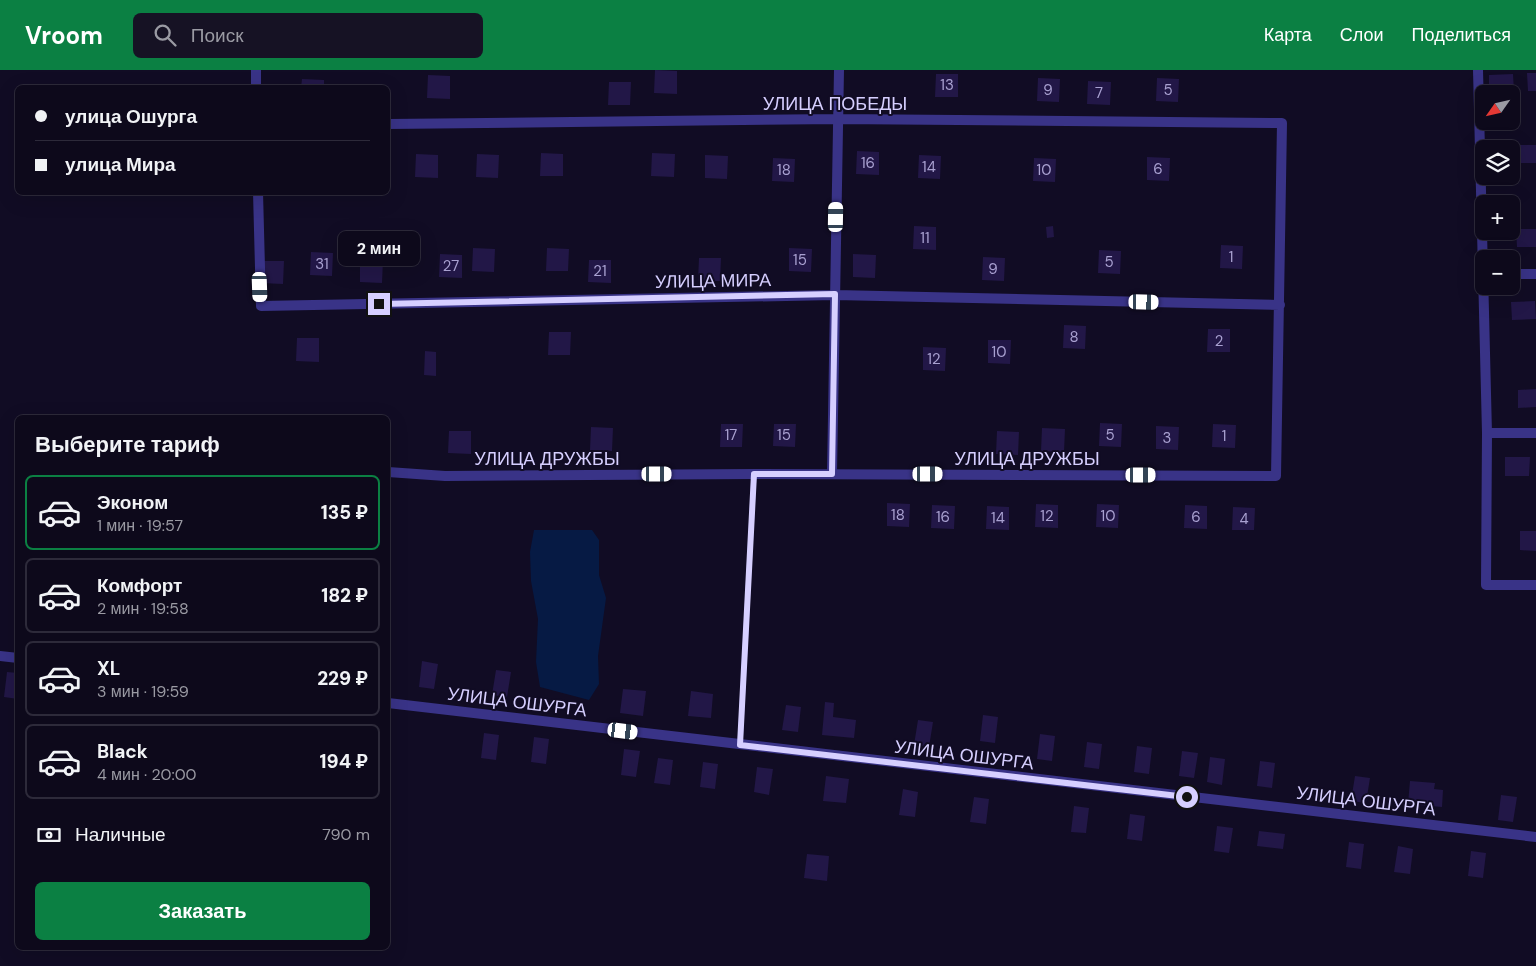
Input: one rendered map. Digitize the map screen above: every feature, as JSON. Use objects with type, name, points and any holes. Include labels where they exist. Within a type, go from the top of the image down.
[{"type":"street","points":[[256,70],[256,85]]},
{"type":"street","points":[[832,474],[840,70]]},
{"type":"street","points":[[1478,70],[1483,250]]},
{"type":"street","name":"УЛИЦА ПОБЕДЫ","points":[[390,124],[838,119],[1282,123],[1280,305]]},
{"type":"street","name":"УЛИЦА МИРА","points":[[258,195],[261,306],[835,294],[1280,305]]},
{"type":"street","points":[[1520,274],[1536,274]]},
{"type":"street","points":[[1484,295],[1487,433],[1486,585],[1536,585]]},
{"type":"street","name":"УЛИЦА ДРУЖБЫ","points":[[390,472],[445,476],[832,474],[1276,476],[1280,305]]},
{"type":"street","points":[[1487,433],[1536,433]]},
{"type":"street","points":[[0,656],[15,658]]},
{"type":"street","name":"УЛИЦА ОШУРГА","points":[[390,703],[1536,837]]},
{"type":"lane","points":[[740,745],[754,474]]},
{"type":"water","points":[[534,530],[592,530],[599,540],[599,575],[606,598],[598,656],[599,684],[589,700],[540,687],[536,662],[538,619],[531,581],[530,552]]},
{"type":"building","points":[[655,70],[677,71],[677,94],[654,93]]},
{"type":"building","points":[[1527,73],[1536,73],[1536,91],[1528,91]]},
{"type":"building","points":[[936,74],[958,74],[958,97],[935,97]]},
{"type":"building","points":[[1513,74],[1514,85],[1489,85],[1489,75]]},
{"type":"building","points":[[428,75],[450,76],[450,99],[427,98]]},
{"type":"building","points":[[1038,78],[1060,79],[1059,102],[1037,101]]},
{"type":"building","points":[[1157,78],[1179,79],[1178,102],[1156,101]]},
{"type":"building","points":[[302,79],[324,80],[324,85],[301,85]]},
{"type":"building","points":[[1088,81],[1111,82],[1110,105],[1087,104]]},
{"type":"building","points":[[609,82],[631,82],[630,105],[608,105]]},
{"type":"building","points":[[1520,145],[1536,145],[1536,163],[1520,163]]},
{"type":"building","points":[[857,151],[879,152],[879,175],[856,174]]},
{"type":"building","points":[[541,153],[563,154],[563,176],[540,176]]},
{"type":"building","points":[[652,153],[675,154],[674,177],[651,176]]},
{"type":"building","points":[[416,154],[438,155],[438,178],[415,177]]},
{"type":"building","points":[[477,154],[499,155],[498,178],[476,177]]},
{"type":"building","points":[[705,155],[728,156],[727,179],[705,178]]},
{"type":"building","points":[[919,155],[941,156],[940,179],[918,178]]},
{"type":"building","points":[[1147,157],[1170,158],[1169,181],[1147,180]]},
{"type":"building","points":[[773,158],[795,159],[794,182],[772,181]]},
{"type":"building","points":[[1034,158],[1056,159],[1055,182],[1033,181]]},
{"type":"building","points":[[914,226],[936,227],[936,250],[913,249]]},
{"type":"building","points":[[1053,226],[1054,237],[1047,238],[1046,227]]},
{"type":"building","points":[[1520,229],[1536,229],[1536,247],[1517,247],[1517,240],[1520,240]]},
{"type":"building","points":[[1221,245],[1243,246],[1242,269],[1220,268]]},
{"type":"building","points":[[473,248],[495,249],[494,272],[472,271]]},
{"type":"building","points":[[547,248],[569,249],[568,271],[546,271]]},
{"type":"building","points":[[789,248],[812,249],[811,272],[789,271]]},
{"type":"building","points":[[1099,250],[1121,251],[1120,274],[1098,273]]},
{"type":"building","points":[[311,252],[333,253],[332,276],[310,275]]},
{"type":"building","points":[[440,254],[462,255],[462,278],[439,277]]},
{"type":"building","points":[[853,254],[876,255],[875,278],[853,277]]},
{"type":"building","points":[[983,257],[1005,258],[1004,281],[982,280]]},
{"type":"building","points":[[699,258],[721,258],[720,281],[698,281]]},
{"type":"building","points":[[360,259],[383,260],[382,283],[360,282]]},
{"type":"building","points":[[589,260],[611,260],[611,283],[588,282]]},
{"type":"building","points":[[262,261],[284,261],[283,284],[261,283]]},
{"type":"building","points":[[1535,301],[1536,319],[1512,320],[1511,302]]},
{"type":"building","points":[[1064,325],[1086,326],[1085,349],[1063,348]]},
{"type":"building","points":[[1208,329],[1230,329],[1230,352],[1207,352]]},
{"type":"building","points":[[549,332],[571,332],[570,355],[548,355]]},
{"type":"building","points":[[297,338],[319,338],[319,362],[296,361]]},
{"type":"building","points":[[988,340],[1011,340],[1010,364],[988,363]]},
{"type":"building","points":[[923,347],[946,348],[945,371],[923,370]]},
{"type":"building","points":[[425,351],[436,352],[436,376],[424,375]]},
{"type":"building","points":[[1536,389],[1536,407],[1518,408],[1518,390]]},
{"type":"building","points":[[1100,423],[1122,424],[1121,447],[1099,446]]},
{"type":"building","points":[[721,424],[743,424],[742,447],[720,447]]},
{"type":"building","points":[[774,424],[796,424],[795,447],[773,446]]},
{"type":"building","points":[[1213,424],[1236,425],[1235,448],[1212,447]]},
{"type":"building","points":[[1156,426],[1179,427],[1178,450],[1156,449]]},
{"type":"building","points":[[591,427],[613,428],[612,451],[590,450]]},
{"type":"building","points":[[1042,428],[1065,429],[1064,452],[1041,451]]},
{"type":"building","points":[[449,431],[471,431],[471,454],[448,453]]},
{"type":"building","points":[[997,431],[1019,432],[1018,455],[996,454]]},
{"type":"building","points":[[1505,457],[1530,457],[1529,476],[1505,476]]},
{"type":"building","points":[[887,503],[910,504],[909,527],[887,526]]},
{"type":"building","points":[[1036,504],[1058,505],[1058,528],[1035,527]]},
{"type":"building","points":[[1097,504],[1119,505],[1118,528],[1096,527]]},
{"type":"building","points":[[932,505],[955,506],[954,529],[931,528]]},
{"type":"building","points":[[1185,505],[1207,506],[1207,529],[1184,528]]},
{"type":"building","points":[[987,506],[1009,507],[1009,530],[986,529]]},
{"type":"building","points":[[1233,507],[1255,508],[1254,530],[1232,530]]},
{"type":"building","points":[[1520,531],[1536,531],[1536,551],[1520,550]]},
{"type":"building","points":[[422,661],[438,664],[434,689],[419,687]]},
{"type":"building","points":[[496,670],[511,672],[507,697],[492,695]]},
{"type":"building","points":[[7,672],[15,673],[15,699],[4,697]]},
{"type":"building","points":[[623,689],[646,691],[643,716],[620,713]]},
{"type":"building","points":[[691,691],[713,694],[711,718],[688,716]]},
{"type":"building","points":[[825,702],[834,703],[833,717],[856,720],[854,738],[822,735]]},
{"type":"building","points":[[786,705],[801,707],[798,732],[782,730]]},
{"type":"building","points":[[983,715],[998,717],[995,743],[980,741]]},
{"type":"building","points":[[918,720],[933,722],[929,747],[914,745]]},
{"type":"building","points":[[484,733],[499,735],[496,760],[481,758]]},
{"type":"building","points":[[1040,734],[1055,736],[1052,761],[1037,759]]},
{"type":"building","points":[[534,737],[549,739],[546,764],[531,762]]},
{"type":"building","points":[[1087,742],[1102,744],[1099,769],[1084,767]]},
{"type":"building","points":[[1137,746],[1152,748],[1149,774],[1134,772]]},
{"type":"building","points":[[624,749],[640,751],[636,777],[621,775]]},
{"type":"building","points":[[1182,751],[1198,753],[1194,778],[1179,776]]},
{"type":"building","points":[[1210,757],[1225,759],[1222,785],[1207,782]]},
{"type":"building","points":[[658,758],[673,760],[670,785],[654,783]]},
{"type":"building","points":[[1260,761],[1275,763],[1272,788],[1257,786]]},
{"type":"building","points":[[703,762],[718,764],[715,789],[700,787]]},
{"type":"building","points":[[757,767],[773,769],[769,795],[754,792]]},
{"type":"building","points":[[826,776],[849,779],[846,803],[823,801]]},
{"type":"building","points":[[1355,776],[1370,778],[1366,803],[1351,801]]},
{"type":"building","points":[[1410,781],[1435,783],[1434,789],[1443,790],[1442,807],[1408,804]]},
{"type":"building","points":[[903,789],[918,792],[915,817],[899,815]]},
{"type":"building","points":[[1501,795],[1517,797],[1513,822],[1498,820]]},
{"type":"building","points":[[974,797],[989,799],[986,824],[970,822]]},
{"type":"building","points":[[1074,806],[1089,808],[1086,833],[1071,832]]},
{"type":"building","points":[[1130,814],[1145,816],[1142,841],[1127,839]]},
{"type":"building","points":[[1217,826],[1233,828],[1229,853],[1214,851]]},
{"type":"building","points":[[1259,831],[1285,834],[1283,849],[1257,846]]},
{"type":"building","points":[[1349,842],[1364,844],[1361,869],[1346,867]]},
{"type":"building","points":[[1398,846],[1413,849],[1410,874],[1394,872]]},
{"type":"building","points":[[1471,851],[1486,853],[1483,878],[1468,876]]},
{"type":"building","points":[[807,854],[829,856],[827,881],[804,878]]},
{"type":"route","points":[[379,304],[835,294],[832,474],[754,474],[740,745],[1187,797]]}]
